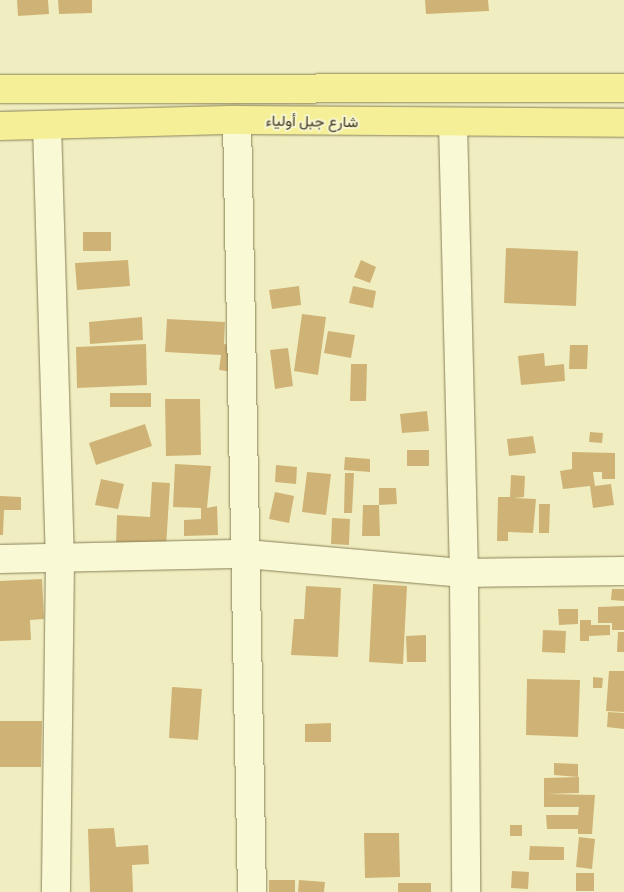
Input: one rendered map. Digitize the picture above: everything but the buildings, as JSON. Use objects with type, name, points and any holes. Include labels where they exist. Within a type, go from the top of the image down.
[{"type":"main road","name":"شارع جبل أولياء","points":[[0,89],[624,88]]},
{"type":"main road","name":"شارع جبل أولياء","points":[[0,126],[237,120],[624,123]]},
{"type":"street","points":[[237,120],[252,892]]},
{"type":"street","points":[[453,122],[464,573],[466,892]]},
{"type":"street","points":[[46,126],[60,559],[56,892]]},
{"type":"street","points":[[0,559],[246,554],[464,573],[624,571]]}]
